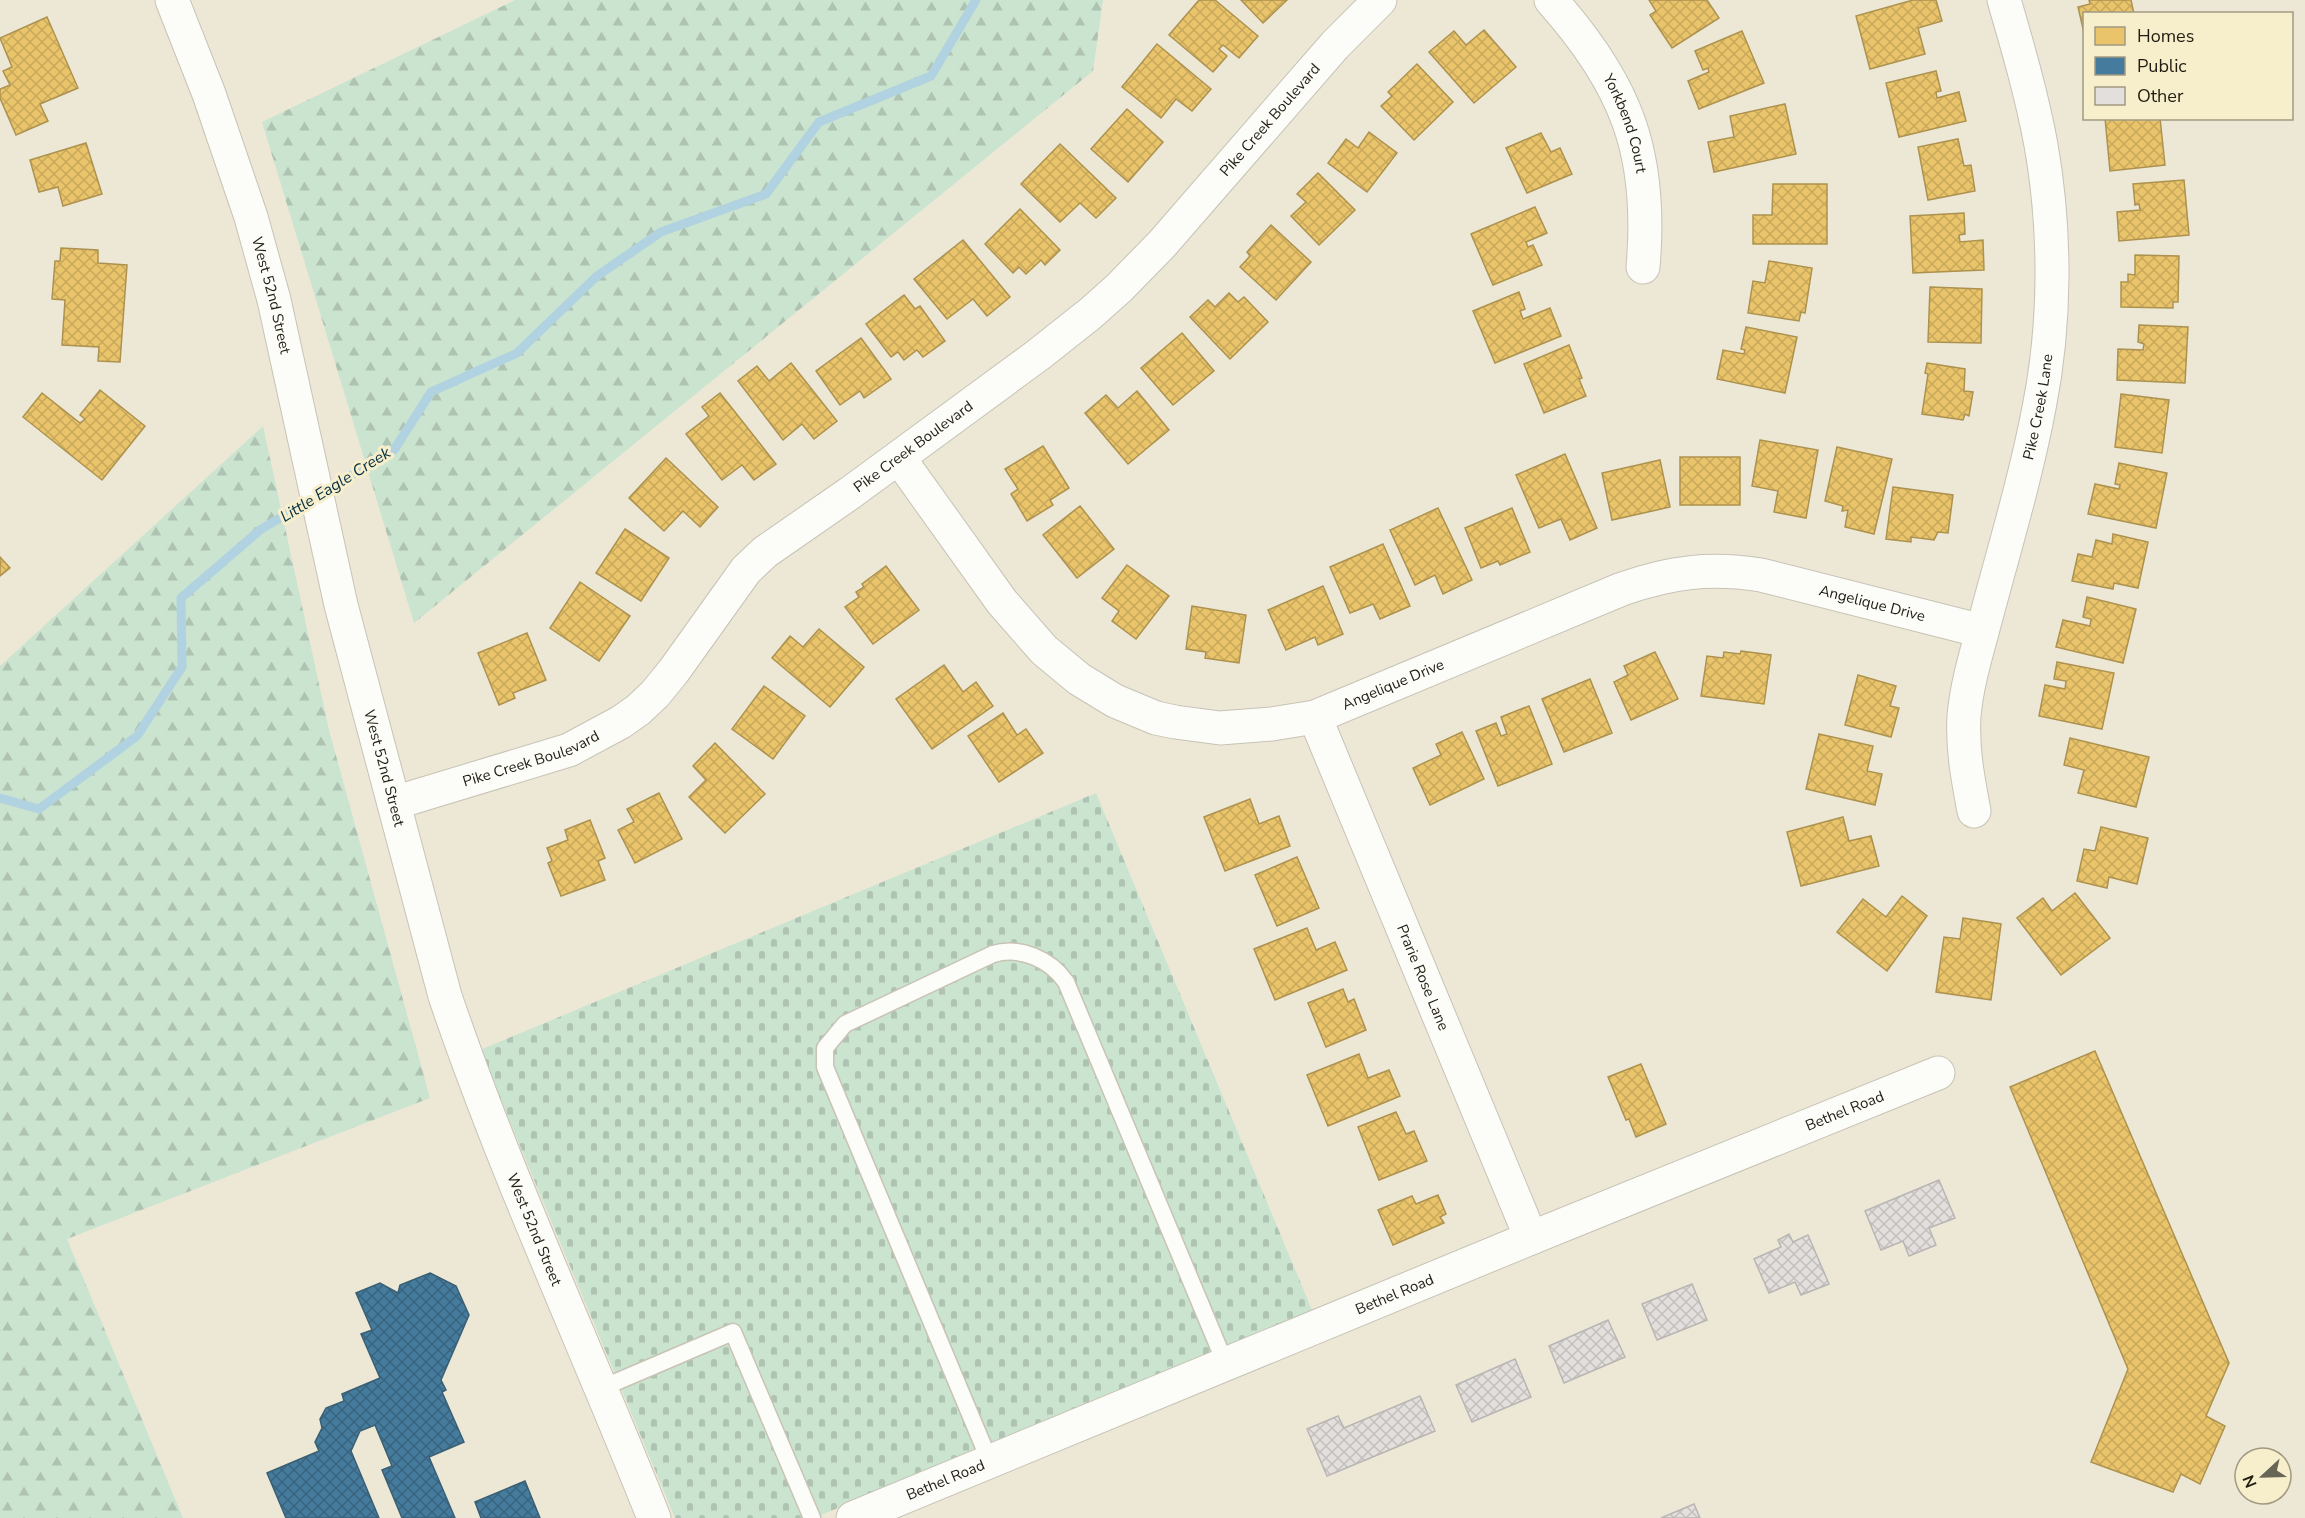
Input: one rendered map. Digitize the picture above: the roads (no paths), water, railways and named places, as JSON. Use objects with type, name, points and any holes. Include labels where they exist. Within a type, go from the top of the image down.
[{"type":"street","name":"West 52nd Street","points":[[172,0],[209,94],[250,217],[274,300],[341,605],[445,996],[464,1053],[654,1518]]},
{"type":"street","name":"Pike Creek Boulevard","points":[[394,803],[569,750],[621,723],[655,694],[731,589],[753,564],[790,534],[899,458],[1038,355],[1119,288],[1168,237],[1335,45],[1380,0]]},
{"type":"street","name":"Yorkbend Court","points":[[1551,0],[1599,59],[1614,87],[1634,136],[1645,190],[1646,238],[1643,267]]},
{"type":"street","name":"Pike Creek Lane","points":[[1974,811],[1965,759],[1964,717],[1968,689],[2036,423],[2046,370],[2050,303],[2050,218],[2041,147],[2026,80],[2004,0]]},
{"type":"street","name":"Angelique Drive","points":[[899,458],[1016,620],[1060,664],[1095,690],[1115,701],[1145,714],[1197,726],[1249,727],[1315,717],[1622,589],[1675,574],[1709,570],[1761,575],[1982,631]]},
{"type":"street","name":"Prarie Rose Lane","points":[[1315,717],[1532,1238]]},
{"type":"street","name":"Bethel Road","points":[[853,1518],[1938,1073]]},
{"type":"lane","points":[[990,1462],[825,1067],[825,1048],[833,1035],[845,1024],[993,954],[1006,950],[1041,960],[1057,969],[1066,982],[1226,1365]]},
{"type":"lane","points":[[602,1388],[733,1332],[812,1518]]},
{"type":"waterway","name":"Little Eagle Creek","points":[[323,492],[394,450],[431,392],[517,353],[597,276],[661,232],[766,194],[819,122],[931,76],[976,0]]},
{"type":"waterway","name":"Little Eagle Creek","points":[[0,798],[39,809],[137,736],[182,667],[181,598],[260,530],[311,499]]}]
